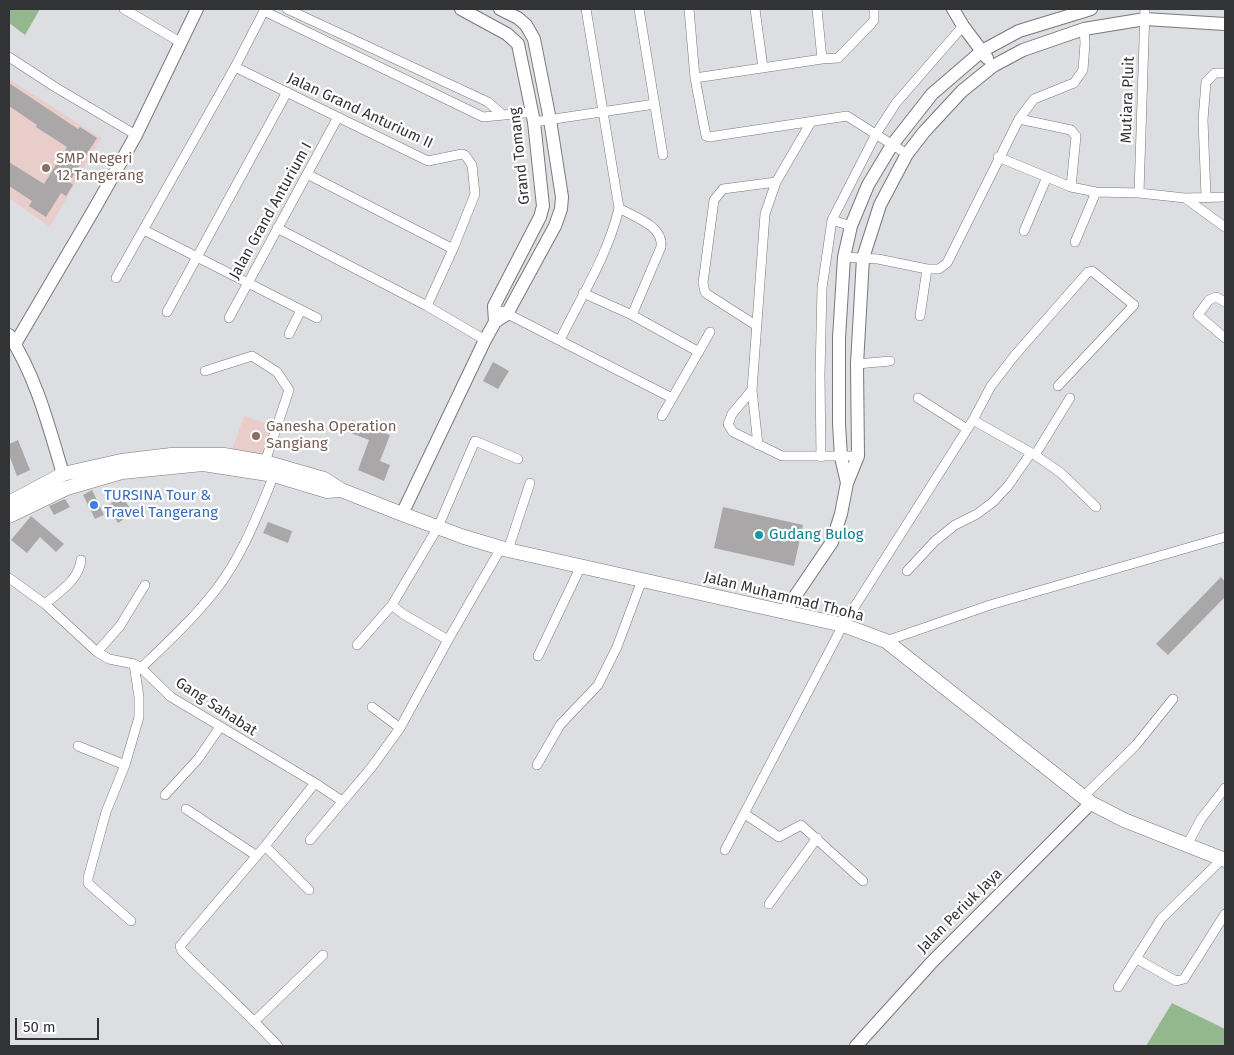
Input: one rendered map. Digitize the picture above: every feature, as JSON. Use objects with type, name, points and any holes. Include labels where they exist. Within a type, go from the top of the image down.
[{"type":"main road","name":"Jalan Muhammad Thoha","points":[[9,503],[63,474],[122,466],[171,455],[224,455],[265,462],[324,478],[341,490],[402,514],[505,549],[843,625],[886,641],[1087,800],[1124,820],[1223,859]]},
{"type":"main road","name":"Jalan Muhammad Thoha","points":[[9,516],[67,488],[122,466],[203,464],[274,475],[327,490],[341,490]]},
{"type":"street","points":[[124,9],[180,42]]},
{"type":"street","points":[[63,474],[31,377],[12,339],[96,206],[136,135],[197,9]]},
{"type":"street","points":[[287,9],[488,102],[502,115]]},
{"type":"street","name":"Grand Tomang","points":[[462,9],[507,34],[518,44],[533,116],[543,206],[540,217],[494,306]]},
{"type":"street","points":[[402,514],[485,340],[496,322],[507,314],[555,226],[561,209],[562,197],[550,120],[534,39],[526,25],[518,18],[500,9]]},
{"type":"street","points":[[560,340],[602,259],[619,208],[586,9]]},
{"type":"street","points":[[639,9],[663,155]]},
{"type":"street","points":[[689,9],[695,78],[706,136],[847,116],[907,154]]},
{"type":"street","points":[[755,9],[763,68]]},
{"type":"street","points":[[817,9],[822,59]]},
{"type":"street","points":[[695,78],[838,58],[874,20],[874,9]]},
{"type":"street","points":[[953,9],[963,26],[993,66]]},
{"type":"street","points":[[848,483],[841,457],[839,424],[839,338],[844,257],[851,226],[868,185],[892,145],[932,94],[982,51],[1019,31],[1091,9]]},
{"type":"street","points":[[116,278],[235,67],[264,10],[483,117],[525,113],[550,120],[655,104]]},
{"type":"street","points":[[785,611],[832,542],[848,483],[858,456],[857,364],[863,258],[880,205],[907,154],[924,132],[962,91],[993,66],[1023,50],[1084,29],[1145,14],[1225,24]]},
{"type":"street","name":"Mutiara Pluit","points":[[1139,193],[1145,14]]},
{"type":"street","points":[[821,457],[820,338],[822,288],[832,220],[876,134],[896,103],[963,26]]},
{"type":"street","points":[[844,257],[878,259],[927,269],[939,269],[947,263],[998,157],[1019,119],[1034,99],[1074,83],[1083,70],[1084,29]]},
{"type":"street","points":[[355,55],[360,43]]},
{"type":"street","points":[[9,57],[54,87],[136,135]]},
{"type":"street","name":"Jalan Grand Anturium II","points":[[235,67],[428,161],[465,155],[472,165],[475,194],[427,306]]},
{"type":"street","points":[[1206,196],[1203,120],[1206,82],[1215,74],[1225,74]]},
{"type":"street","points":[[167,312],[287,92]]},
{"type":"street","points":[[483,117],[488,102]]},
{"type":"street","name":"Jalan Grand Anturium I","points":[[229,318],[338,116]]},
{"type":"street","points":[[1019,119],[1071,130],[1076,136],[1071,187]]},
{"type":"street","points":[[758,445],[752,390],[766,214],[776,182],[811,122]]},
{"type":"street","points":[[998,157],[1071,187],[1096,192],[1139,193],[1185,198],[1225,197]]},
{"type":"street","points":[[307,174],[453,249]]},
{"type":"street","points":[[1024,231],[1047,177]]},
{"type":"street","points":[[757,326],[707,294],[703,283],[714,200],[724,189],[776,182]]},
{"type":"street","points":[[1075,242],[1096,192]]},
{"type":"street","points":[[1185,198],[1225,227]]},
{"type":"street","points":[[619,208],[654,228],[660,236],[661,242],[632,315]]},
{"type":"street","points":[[832,220],[851,226]]},
{"type":"street","points":[[277,228],[427,306],[485,340]]},
{"type":"street","points":[[144,230],[317,318]]},
{"type":"street","points":[[920,316],[927,269]]},
{"type":"street","points":[[725,850],[843,625],[967,429],[991,386],[1015,355],[1088,272],[1092,272],[1134,306],[1058,386]]},
{"type":"street","points":[[583,293],[632,315],[699,352]]},
{"type":"street","points":[[1225,302],[1216,297],[1209,300],[1198,315],[1225,338]]},
{"type":"street","points":[[494,306],[672,398]]},
{"type":"street","points":[[494,306],[496,322]]},
{"type":"street","points":[[289,334],[301,310]]},
{"type":"street","points":[[662,416],[710,332]]},
{"type":"street","points":[[820,338],[839,338]]},
{"type":"street","points":[[205,370],[252,356],[277,372],[289,390],[265,462]]},
{"type":"street","points":[[857,364],[890,361]]},
{"type":"street","points":[[752,390],[732,414],[728,424],[733,432],[782,456],[858,456]]},
{"type":"street","points":[[918,398],[967,429]]},
{"type":"street","points":[[907,571],[935,541],[955,525],[977,514],[993,502],[1033,454],[1070,398]]},
{"type":"street","points":[[972,420],[1061,472],[1096,507]]},
{"type":"street","points":[[357,644],[392,605],[438,527],[475,440],[518,459]]},
{"type":"street","points":[[138,666],[182,629],[216,589],[246,542],[274,475]]},
{"type":"street","points":[[310,840],[371,768],[400,728],[448,640],[505,549],[530,484]]},
{"type":"street","points":[[886,641],[990,605],[1225,537]]},
{"type":"street","points":[[45,604],[75,578],[80,569],[81,560]]},
{"type":"street","points":[[538,656],[581,566]]},
{"type":"street","points":[[9,578],[45,604],[97,652],[109,659],[138,666]]},
{"type":"street","points":[[537,765],[560,726],[598,685],[617,647],[642,580]]},
{"type":"street","points":[[97,652],[120,626],[145,585]]},
{"type":"street","points":[[392,605],[403,614],[448,640]]},
{"type":"street","points":[[131,921],[88,883],[88,878],[106,812],[125,765],[139,717],[138,666]]},
{"type":"street","name":"Gang Sahabat","points":[[138,666],[170,697],[342,801]]},
{"type":"street","points":[[1087,800],[1136,745],[1173,699]]},
{"type":"street","points":[[372,707],[400,728]]},
{"type":"street","points":[[165,795],[198,759],[220,727]]},
{"type":"street","points":[[78,746],[125,765]]},
{"type":"street","points":[[278,1046],[255,1021],[182,951],[180,946],[302,802],[315,783]]},
{"type":"street","points":[[1187,845],[1201,818],[1225,788]]},
{"type":"street","name":"Jalan Periuk Jaya","points":[[856,1046],[932,962],[1087,800]]},
{"type":"street","points":[[186,810],[257,856]]},
{"type":"street","points":[[745,814],[779,837],[801,825],[863,881]]},
{"type":"street","points":[[769,904],[817,838]]},
{"type":"street","points":[[265,846],[309,890]]},
{"type":"street","points":[[1118,987],[1161,919],[1223,859]]},
{"type":"street","points":[[1137,959],[1176,981],[1184,979],[1225,914]]},
{"type":"street","points":[[255,1021],[323,955]]},
{"type":"shaded area","name":"SMP Negeri 12 Tangerang","points":[[9,79],[101,138],[50,227],[9,198]]},
{"type":"shaded area","points":[[244,416],[276,426],[265,456],[232,450]]},
{"type":"green space","points":[[9,9],[40,9],[25,35],[9,23]]},
{"type":"green space","points":[[1172,1003],[1225,1029],[1225,1046],[1146,1046]]},
{"type":"building","points":[[9,83],[78,129],[80,127],[97,138],[69,182],[73,185],[66,196],[61,193],[46,217],[29,206],[32,201],[9,186],[9,162],[44,184],[67,147],[36,127],[37,125],[9,106]]},
{"type":"building","points":[[493,362],[509,371],[498,389],[483,381]]},
{"type":"building","points":[[352,420],[390,435],[380,461],[390,465],[384,481],[358,470],[369,440],[348,432]]},
{"type":"building","points":[[18,440],[30,470],[17,476],[9,455],[9,444]]},
{"type":"building","name":"TURSINA Tour & Travel Tangerang","points":[[92,490],[104,515],[95,519],[83,495]]},
{"type":"building","points":[[122,496],[133,513],[118,523],[107,506]]},
{"type":"building","points":[[65,499],[70,507],[54,515],[49,506]]},
{"type":"building","name":"Gudang Bulog","points":[[723,507],[803,525],[794,566],[714,548]]},
{"type":"building","points":[[31,516],[64,544],[56,552],[40,537],[27,553],[11,540]]},
{"type":"building","points":[[268,522],[292,531],[288,543],[263,533]]},
{"type":"building","points":[[1221,577],[1225,582],[1225,597],[1168,655],[1156,644]]},
{"type":"place","name":"SMP Negeri 12 Tangerang","points":[[46,168]]},
{"type":"place","name":"Ganesha Operation Sangiang","points":[[256,436]]},
{"type":"place","name":"TURSINA Tour & Travel Tangerang","points":[[94,505]]},
{"type":"place","name":"Gudang Bulog","points":[[759,535]]}]
